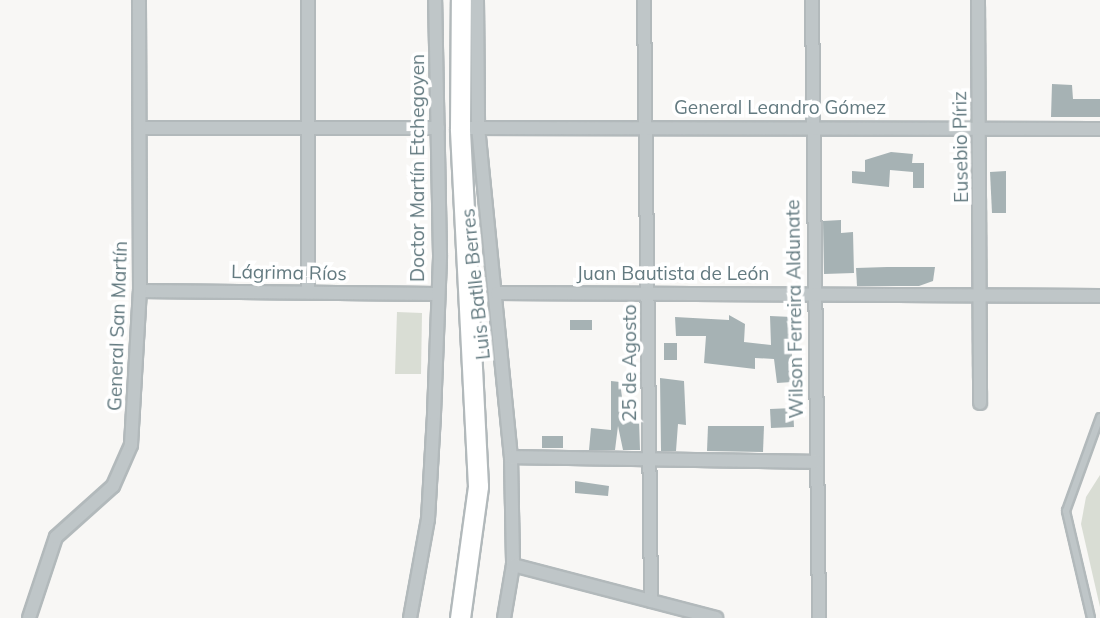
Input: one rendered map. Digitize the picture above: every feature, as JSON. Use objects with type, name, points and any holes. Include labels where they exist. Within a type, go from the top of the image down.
[{"type":"highway","points":[[451,0],[452,107],[469,127]]},
{"type":"highway","points":[[460,618],[472,554],[478,476],[469,127],[461,0]]},
{"type":"street","name":"General San Martín","points":[[29,618],[56,537],[125,467],[135,410],[140,291],[139,0]]},
{"type":"street","points":[[308,0],[308,292]]},
{"type":"street","name":"Doctor Martín Etchegoyen","points":[[410,618],[428,519],[438,294],[435,0]]},
{"type":"street","name":"Luis Batlle Berres","points":[[477,0],[469,127],[498,293],[511,457],[513,565],[505,618]]},
{"type":"street","name":"25 de Agosto","points":[[644,0],[648,128],[650,601]]},
{"type":"street","name":"Wilson Ferreira Aldunate","points":[[811,0],[819,618]]},
{"type":"street","name":"Eusebio Píriz","points":[[978,0],[980,402]]},
{"type":"street","name":"General Leandro Gómez","points":[[469,127],[979,126],[1100,129]]},
{"type":"street","points":[[141,128],[438,128]]},
{"type":"street","name":"Lágrima Ríos","points":[[140,291],[438,294]]},
{"type":"street","name":"Juan Bautista de León","points":[[498,293],[1100,296]]},
{"type":"street","points":[[511,457],[816,462]]},
{"type":"street","points":[[513,565],[716,618]]},
{"type":"lane","points":[[1091,618],[1066,511],[1100,417]]},
{"type":"shaded area","points":[[397,312],[422,313],[421,374],[395,374]]},
{"type":"shaded area","points":[[1100,475],[1100,607],[1081,524],[1086,497]]},
{"type":"building","points":[[1052,84],[1072,85],[1073,99],[1100,99],[1100,117],[1051,117]]},
{"type":"building","points":[[891,152],[913,154],[912,163],[924,163],[924,188],[913,188],[913,172],[890,170],[889,187],[852,183],[852,171],[865,172],[865,160]]},
{"type":"building","points":[[1006,171],[1006,213],[992,213],[990,172]]},
{"type":"building","points":[[841,220],[841,233],[853,232],[854,273],[824,274],[823,221]]},
{"type":"building","points":[[935,267],[933,281],[919,286],[857,286],[856,268]]},
{"type":"building","points":[[729,315],[745,324],[744,342],[771,345],[770,316],[792,317],[792,382],[777,383],[774,359],[755,358],[755,369],[704,363],[706,336],[676,336],[675,317],[729,320]]},
{"type":"building","points":[[570,320],[592,320],[592,330],[570,330]]},
{"type":"building","points":[[664,343],[677,343],[677,360],[664,360]]},
{"type":"building","points":[[660,378],[684,381],[686,425],[678,424],[676,451],[661,451]]},
{"type":"building","points":[[611,381],[620,382],[625,420],[639,420],[640,450],[623,450],[618,426],[615,450],[589,450],[591,428],[611,430]]},
{"type":"building","points":[[793,408],[794,427],[771,428],[770,409]]},
{"type":"building","points":[[708,426],[764,426],[763,452],[707,451]]},
{"type":"building","points":[[542,436],[563,436],[563,448],[542,448]]},
{"type":"building","points":[[575,481],[609,486],[608,496],[575,493]]}]
